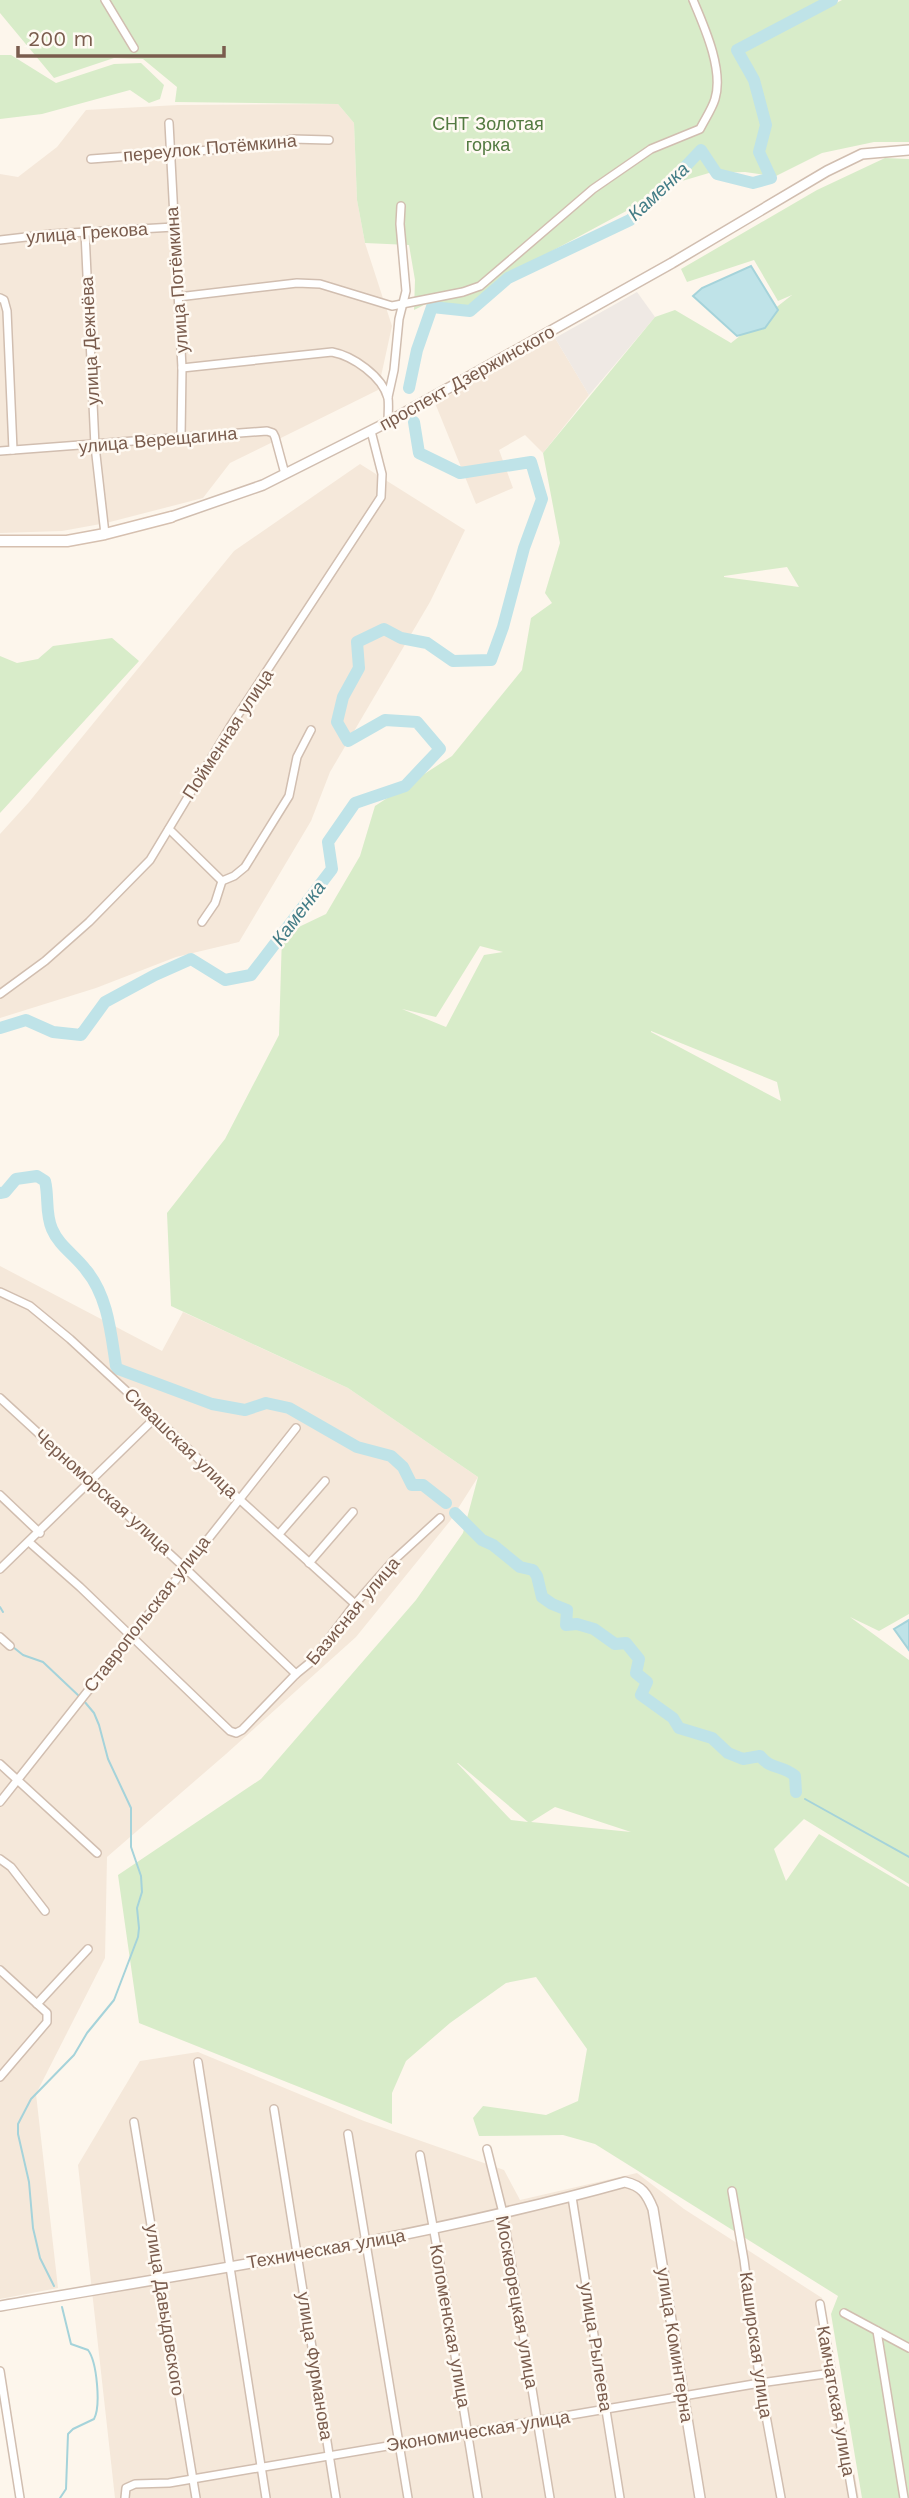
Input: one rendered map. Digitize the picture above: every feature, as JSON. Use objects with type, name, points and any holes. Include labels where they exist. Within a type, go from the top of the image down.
[{"type":"main road","name":"проспект Дзержинского","points":[[0,541],[67,541],[171,517]]},
{"type":"street","points":[[104,0],[134,48]]},
{"type":"street","points":[[178,297],[298,283],[320,284],[392,306],[480,286],[603,183],[651,149],[700,128],[716,98],[717,71],[705,28],[692,0]]},
{"type":"street","name":"улица Потёмкина","points":[[169,122],[182,368],[181,437]]},
{"type":"street","name":"переулок Потёмкина","points":[[91,159],[262,146],[292,138],[330,140]]},
{"type":"street","name":"проспект Дзержинского","points":[[171,517],[222,501],[285,474],[388,422],[664,268],[827,171],[862,154],[909,150]]},
{"type":"street","points":[[388,422],[388,397],[406,291],[401,206]]},
{"type":"street","name":"улица Грекова","points":[[0,240],[174,227]]},
{"type":"street","name":"улица Дежнёва","points":[[85,232],[95,446],[105,534]]},
{"type":"street","points":[[0,298],[4,300],[7,311],[13,450]]},
{"type":"street","points":[[182,368],[332,352],[361,363],[388,397]]},
{"type":"street","name":"Пойменная улица","points":[[0,994],[89,922],[150,860],[230,727],[381,497],[382,474],[371,430]]},
{"type":"street","name":"улица Верещагина","points":[[0,452],[267,431],[275,437],[285,474]]},
{"type":"street","points":[[202,922],[215,903],[222,881],[245,867],[289,796],[298,757],[311,730]]},
{"type":"street","points":[[169,830],[222,881]]},
{"type":"street","name":"Сивашская улица","points":[[0,1292],[30,1306],[70,1339],[238,1499],[355,1604]]},
{"type":"street","name":"Черноморская улица","points":[[0,1398],[296,1674]]},
{"type":"street","points":[[0,1569],[40,1533],[155,1418]]},
{"type":"street","name":"Ставропольская улица","points":[[0,1802],[296,1427]]},
{"type":"street","points":[[279,1534],[325,1481]]},
{"type":"street","points":[[0,1495],[40,1533]]},
{"type":"street","points":[[309,1563],[353,1512]]},
{"type":"street","name":"Базисная улица","points":[[131,1636],[230,1731],[236,1733],[312,1661],[355,1604],[393,1560],[440,1518]]},
{"type":"street","points":[[29,1542],[131,1636]]},
{"type":"street","points":[[0,1637],[9,1646]]},
{"type":"street","points":[[0,1764],[97,1853]]},
{"type":"street","points":[[0,1859],[10,1867],[46,1911]]},
{"type":"street","points":[[37,2004],[88,1950]]},
{"type":"street","points":[[0,1970],[47,2013],[47,2022],[0,2077]]},
{"type":"street","points":[[198,2062],[266,2498]]},
{"type":"street","name":"улица Фурманова","points":[[274,2109],[336,2498]]},
{"type":"street","name":"улица Давыдовского","points":[[134,2122],[196,2498]]},
{"type":"street","points":[[348,2134],[408,2498]]},
{"type":"street","name":"Москворецкая улица","points":[[487,2149],[503,2213],[550,2498]]},
{"type":"street","name":"Коломенская улица","points":[[420,2155],[478,2498]]},
{"type":"street","name":"Техническая улица","points":[[0,2306],[366,2244],[572,2197],[625,2182],[636,2184],[647,2193]]},
{"type":"street","name":"Каширская улица","points":[[732,2191],[760,2383],[781,2498]]},
{"type":"street","name":"улица Коминтерна","points":[[647,2193],[660,2243],[682,2397],[700,2498]]},
{"type":"street","name":"улица Рылеева","points":[[572,2197],[620,2498]]},
{"type":"street","name":"Камчатская улица","points":[[820,2304],[853,2498]]},
{"type":"street","points":[[844,2313],[909,2348]]},
{"type":"street","points":[[877,2331],[904,2498]]},
{"type":"street","points":[[0,2371],[20,2498]]},
{"type":"street","name":"Экономическая улица","points":[[125,2498],[126,2488],[135,2484],[169,2483],[832,2373]]},
{"type":"shaded area","points":[[338,104],[354,123],[357,200],[365,243],[392,326],[378,390],[230,463],[203,498],[106,523],[62,531],[0,533],[0,174],[18,177],[57,147],[86,110],[178,105]]},
{"type":"shaded area","points":[[637,292],[655,317],[589,395],[555,338]]},
{"type":"shaded area","points":[[555,338],[589,395],[543,453],[525,435],[499,450],[513,488],[476,504],[435,403]]},
{"type":"shaded area","points":[[360,464],[465,530],[430,602],[330,772],[311,821],[239,942],[176,957],[96,988],[0,1018],[0,834],[234,551]]},
{"type":"shaded area","points":[[0,1266],[162,1351],[183,1312],[348,1388],[478,1477],[450,1521],[356,1637],[107,1857],[105,1958],[36,2094],[58,2288],[0,2299]]},
{"type":"shaded area","points":[[198,2052],[364,2121],[504,2170],[520,2200],[637,2173],[684,2209],[822,2298],[859,2498],[115,2498],[78,2165],[140,2061]]},
{"type":"green space","name":"СНТ Золотая горка","points":[[0,0],[823,0],[733,48],[752,81],[762,125],[756,152],[766,175],[745,172],[709,173],[682,181],[552,251],[469,313],[426,304],[414,310],[415,280],[409,245],[365,243],[357,200],[354,123],[338,104],[175,102],[177,87],[143,59],[114,58],[54,78],[0,13]]},
{"type":"green space","points":[[842,0],[909,0],[909,142],[874,142],[822,153],[776,176],[764,151],[769,125],[758,78],[743,51]]},
{"type":"green space","points":[[0,55],[11,55],[56,83],[114,64],[141,63],[164,85],[160,99],[149,103],[130,90],[42,114],[0,119]]},
{"type":"green space","points":[[885,158],[909,159],[909,1614],[879,1631],[850,1617],[909,1660],[909,1884],[804,1819],[774,1849],[786,1881],[819,1834],[909,1887],[909,2498],[862,2498],[831,2314],[838,2296],[595,2144],[563,2135],[479,2136],[473,2118],[483,2106],[546,2115],[578,2101],[587,2049],[536,1977],[506,1983],[450,2023],[406,2061],[392,2093],[392,2124],[139,2023],[118,1875],[261,1779],[416,1600],[463,1533],[478,1477],[348,1388],[171,1306],[167,1213],[225,1139],[279,1035],[282,935],[326,914],[360,856],[375,806],[452,756],[522,670],[531,618],[552,603],[545,593],[560,543],[543,453],[655,317],[675,310],[731,343],[792,295],[778,301],[754,260],[687,282],[681,269],[817,190]],"holes":[[[787,567],[799,587],[724,577]],[[480,946],[503,952],[484,955],[446,1027],[402,1009],[436,1017]],[[651,1032],[777,1082],[781,1101]],[[457,1763],[458,1763],[528,1822],[511,1820]],[[555,1807],[631,1832],[531,1822]]]},
{"type":"green space","points":[[112,638],[139,661],[0,813],[0,656],[17,663],[38,659],[53,646]]},
{"type":"water","points":[[751,266],[778,310],[765,328],[737,336],[693,296],[702,288]]},
{"type":"water","points":[[909,1620],[909,1650],[894,1629]]},
{"type":"waterway","name":"Каменка","points":[[409,388],[417,350],[432,307],[470,311],[508,278],[630,220],[701,150],[717,174],[753,183],[771,178],[759,152],[766,125],[754,80],[737,50],[832,0]]},
{"type":"waterway","name":"Каменка","points":[[0,1028],[26,1020],[53,1032],[81,1035],[105,1002],[191,959],[225,980],[251,975],[332,869],[328,842],[355,803],[405,786],[440,749],[417,722],[385,720],[348,741],[337,722],[343,697],[359,668],[357,642],[384,629],[401,638],[427,643],[453,661],[491,660],[503,627],[524,548],[542,499],[531,462],[460,473],[419,453],[414,422]]},
{"type":"waterway","points":[[0,1193],[5,1192],[16,1179],[37,1176],[45,1181],[52,1229],[93,1280],[104,1303],[116,1366]]},
{"type":"waterway","points":[[118,1369],[212,1404],[245,1410],[266,1403],[289,1408],[357,1447],[391,1456],[403,1467],[412,1485],[423,1485],[446,1503]]},
{"type":"waterway","points":[[455,1513],[482,1540],[493,1545],[520,1567],[533,1570],[542,1597],[567,1610],[566,1625],[577,1624],[594,1629],[615,1644],[626,1643],[639,1659],[636,1673],[647,1682],[641,1695],[673,1718],[679,1728],[712,1738],[728,1753],[743,1759],[760,1756],[768,1763],[795,1776],[796,1792]]},
{"type":"waterway","points":[[0,1607],[3,1612]]},
{"type":"waterway","points":[[13,1647],[23,1655],[43,1662],[80,1697]]},
{"type":"waterway","points":[[54,2286],[40,2258],[33,2228],[29,2182],[18,2124],[31,2099],[74,2055],[87,2033],[114,2000],[138,1937],[137,1908],[142,1892],[141,1876],[131,1847],[131,1808],[108,1759],[94,1713],[84,1701]]},
{"type":"waterway","points":[[805,1799],[909,1857]]},
{"type":"waterway","points":[[60,2498],[66,2489],[68,2434],[94,2419],[98,2395],[91,2356],[88,2350],[71,2344],[62,2307]]}]
